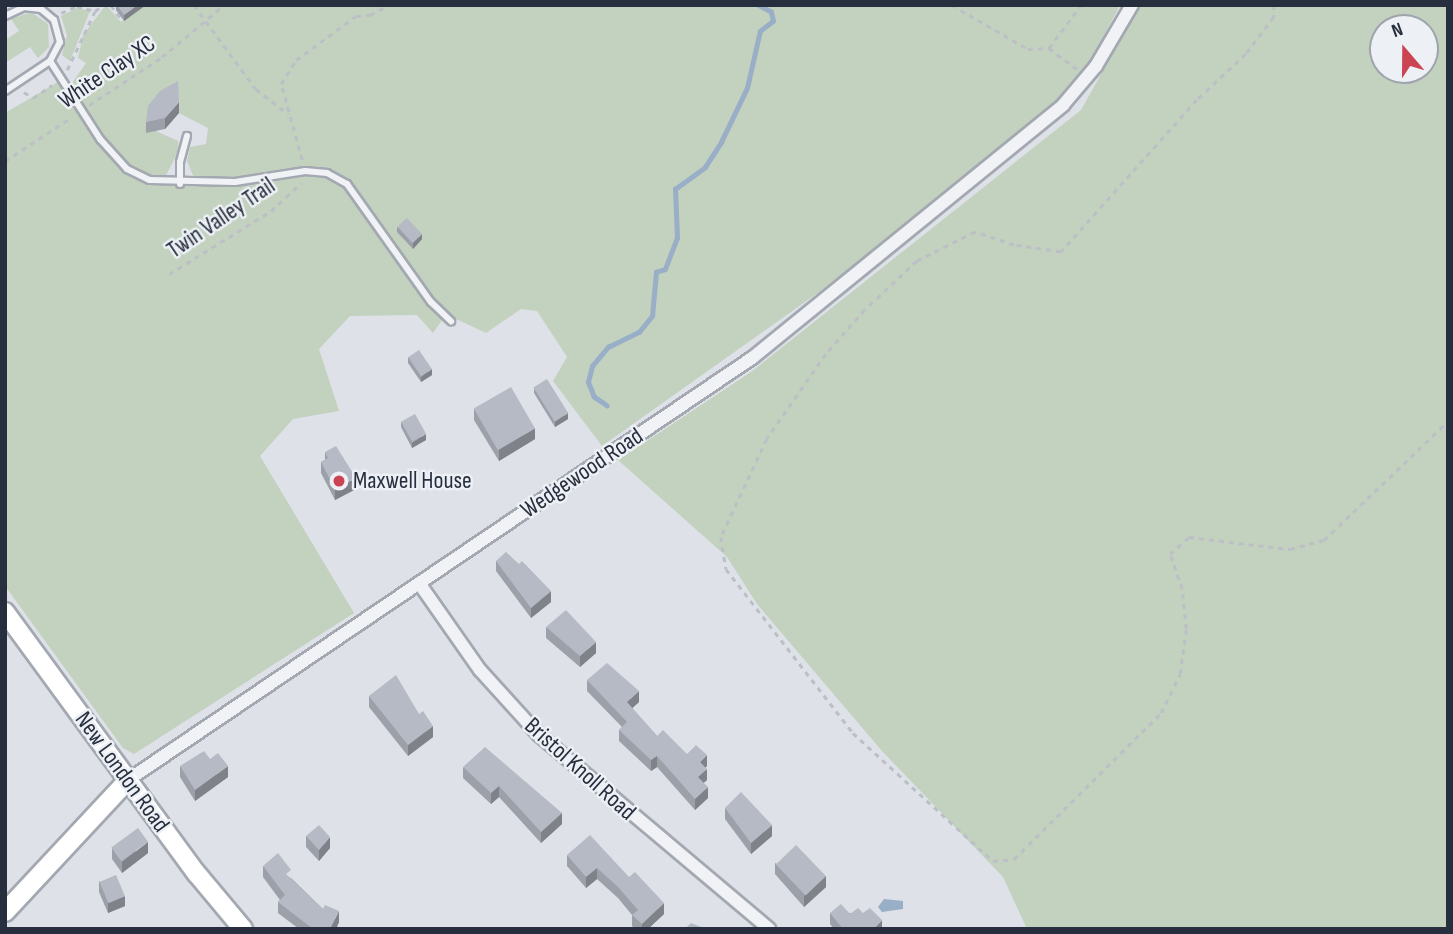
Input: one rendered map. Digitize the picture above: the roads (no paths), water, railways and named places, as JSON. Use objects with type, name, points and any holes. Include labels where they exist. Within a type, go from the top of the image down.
[{"type":"main road","name":"New London Road","points":[[5,612],[128,780],[243,929]]},
{"type":"main road","name":"Wedgewood Road","points":[[5,912],[128,780]]},
{"type":"street","name":"Wedgewood Road","points":[[128,780],[752,358],[1063,105],[1087,76],[1132,5]]},
{"type":"street","name":"Bristol Knoll Road","points":[[419,583],[480,670],[538,735],[769,929]]},
{"type":"lane","points":[[5,16],[32,7],[54,20],[60,42],[50,61],[5,91]]},
{"type":"lane","points":[[50,61],[81,111],[127,169],[150,180],[180,184],[235,182],[305,171],[327,173],[347,184],[431,302],[451,321]]},
{"type":"lane","points":[[180,184],[187,136]]},
{"type":"water","points":[[884,899],[903,901],[903,909],[882,912],[878,907]]},
{"type":"waterway","points":[[607,406],[594,397],[588,382],[592,366],[608,347],[639,332],[652,316],[656,272],[665,269],[677,238],[675,189],[705,167],[721,142],[747,88],[760,31],[773,21],[771,12],[758,5]]},
{"type":"place","name":"Maxwell House","points":[[339,481]]}]
